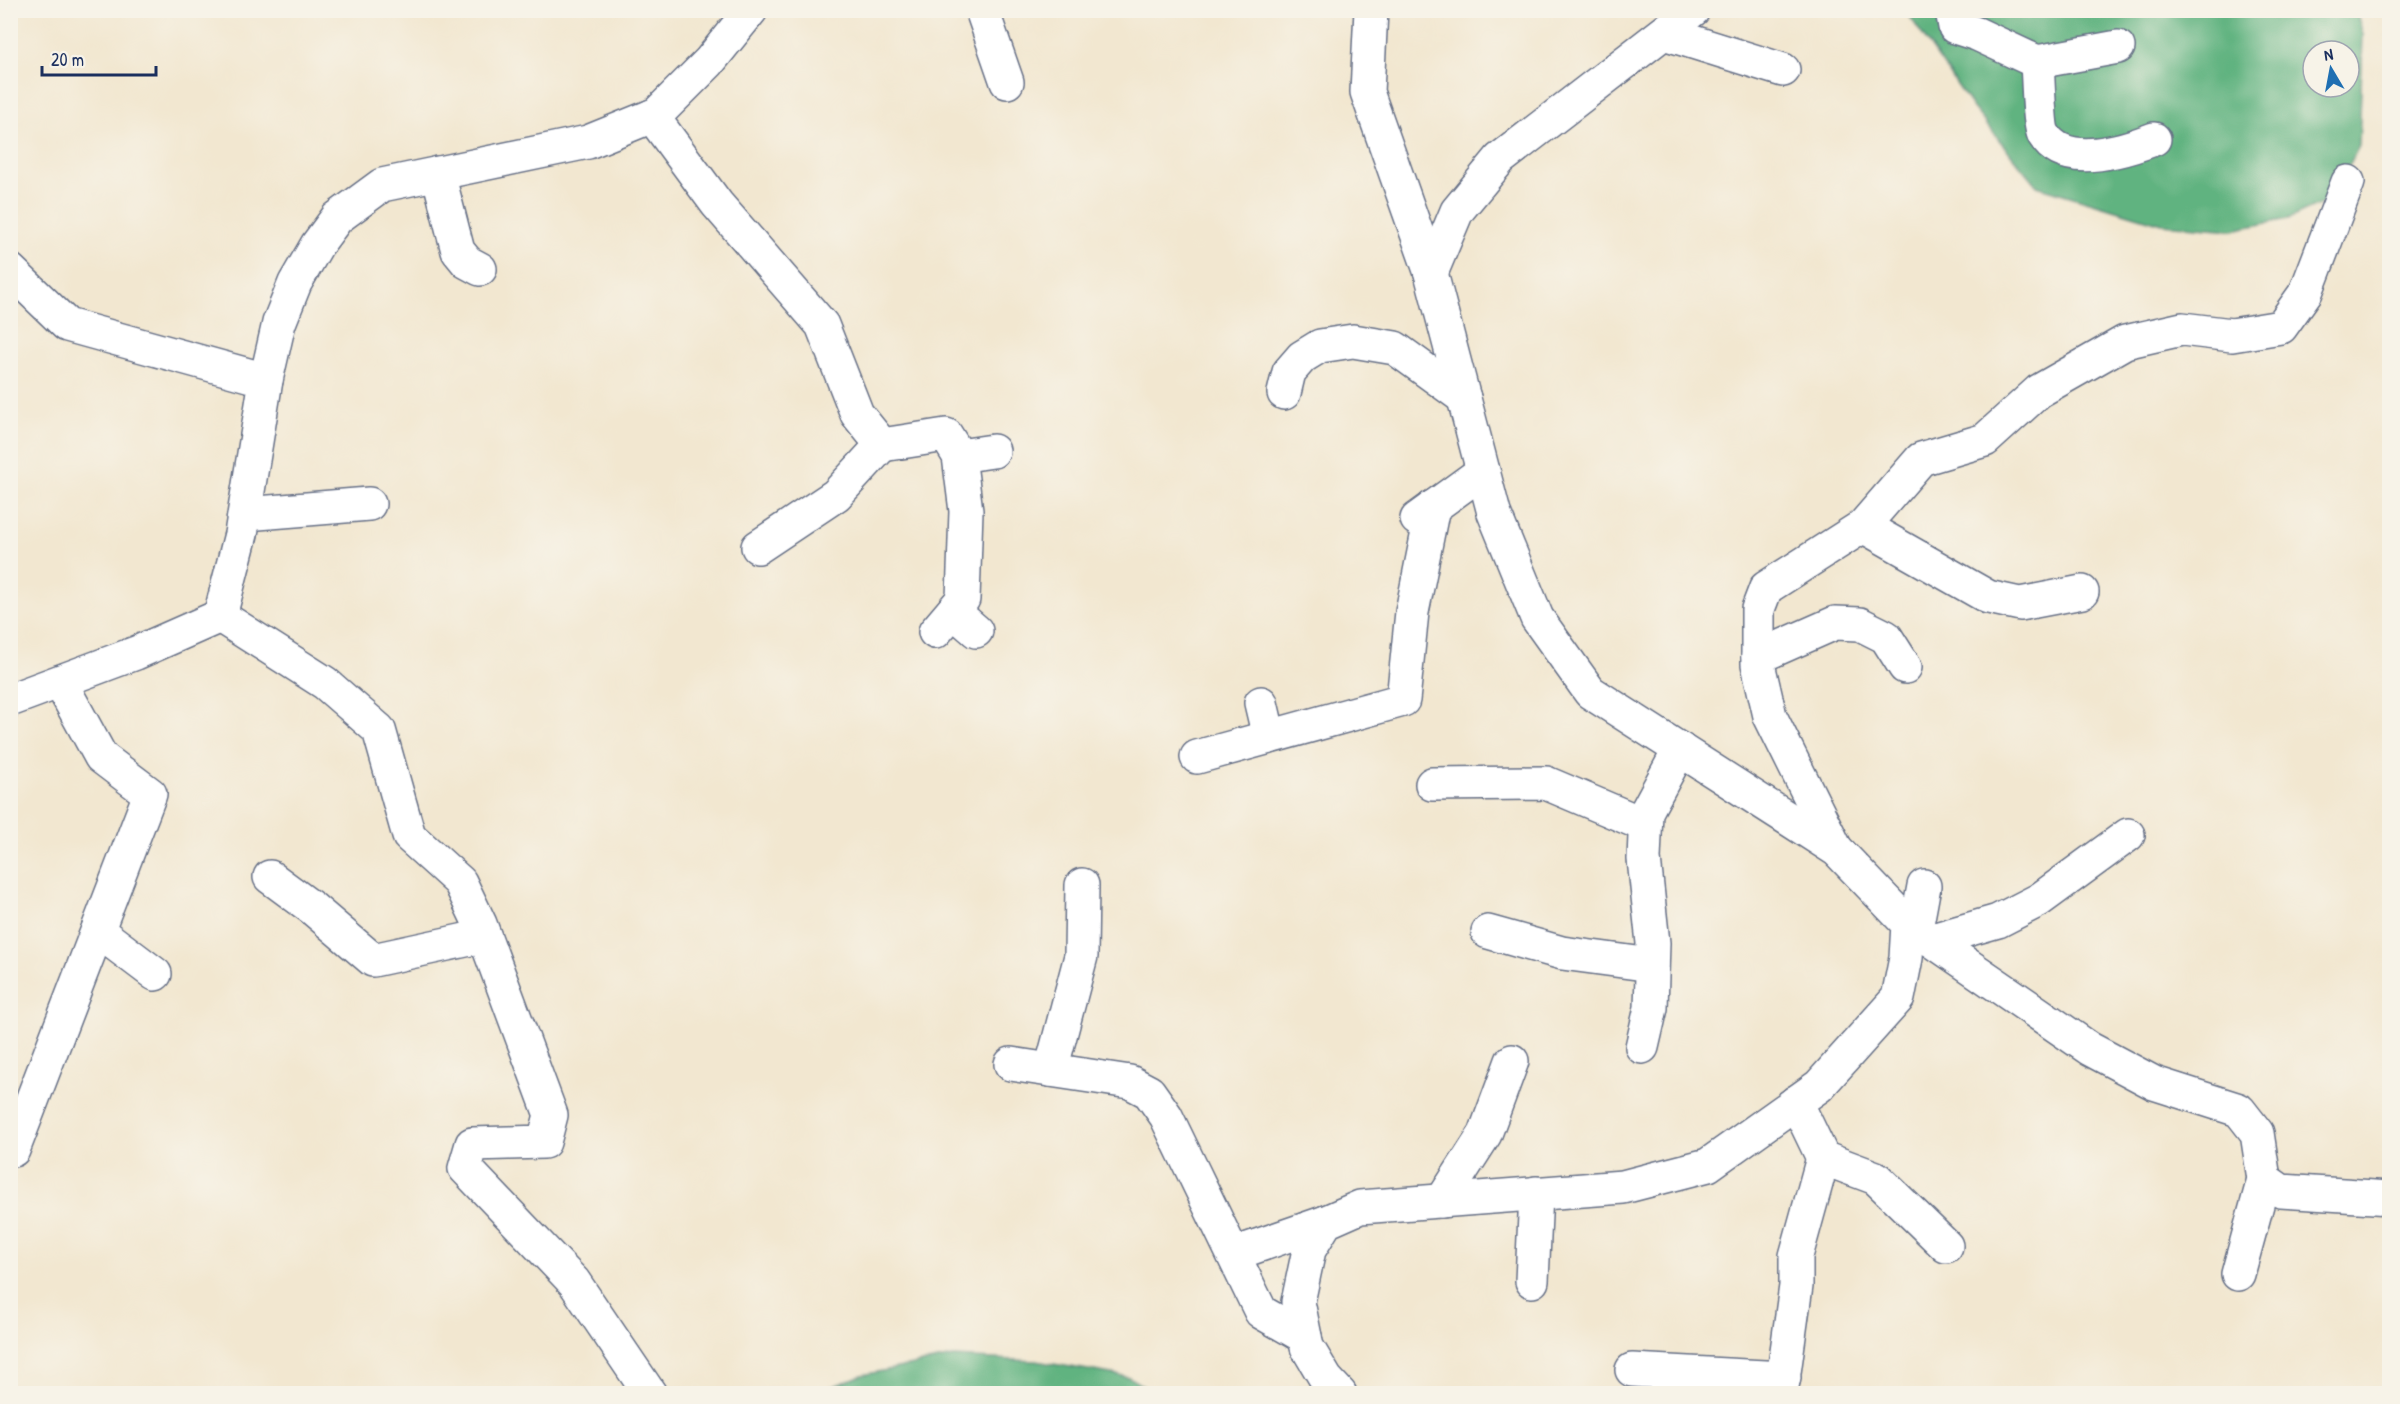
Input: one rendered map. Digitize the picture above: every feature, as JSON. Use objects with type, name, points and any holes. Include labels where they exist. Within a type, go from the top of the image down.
[{"type":"street","points":[[220,616],[245,514],[266,380],[279,323],[295,283],[317,245],[337,218],[382,185],[588,142],[657,114],[709,62],[751,10]]},
{"type":"street","points":[[982,10],[1007,82]]},
{"type":"street","points":[[1371,10],[1367,92],[1431,273],[1494,513],[1537,618],[1590,692],[1837,850],[1918,931],[2090,1049],[2154,1083],[2239,1110],[2257,1133],[2264,1179],[2238,1274]]},
{"type":"street","points":[[1431,273],[1457,211],[1500,159],[1693,10]]},
{"type":"street","points":[[1952,10],[1955,27],[1977,34],[2037,62],[2118,47]]},
{"type":"street","points":[[1664,33],[1784,70]]},
{"type":"street","points":[[2037,62],[2042,134],[2058,150],[2089,155],[2122,151],[2154,139]]},
{"type":"street","points":[[652,116],[717,204],[822,325],[857,414],[882,445]]},
{"type":"street","points":[[438,173],[459,251],[467,262],[480,269]]},
{"type":"street","points":[[1837,850],[1770,716],[1758,657],[1758,609],[1766,588],[1863,526],[1921,459],[1985,440],[2039,391],[2125,342],[2182,330],[2232,335],[2281,327],[2306,292],[2348,182]]},
{"type":"street","points":[[10,270],[68,325],[266,380]]},
{"type":"street","points":[[1284,393],[1289,372],[1302,357],[1320,346],[1353,341],[1395,348],[1464,398]]},
{"type":"street","points":[[758,547],[836,495],[882,445],[946,435],[959,456],[966,511],[963,599],[955,625]]},
{"type":"street","points":[[959,456],[993,451]]},
{"type":"street","points":[[1197,758],[1403,700],[1424,514],[1483,471]]},
{"type":"street","points":[[245,514],[369,504]]},
{"type":"street","points":[[1863,526],[1988,597],[2020,604],[2082,592]]},
{"type":"street","points":[[10,700],[136,653],[220,616]]},
{"type":"street","points":[[220,616],[325,683],[379,730],[409,836],[460,882],[484,936],[551,1115],[544,1142],[472,1144],[465,1168],[574,1282],[650,1394]]},
{"type":"street","points":[[1758,657],[1835,623],[1860,624],[1886,637],[1905,667]]},
{"type":"street","points":[[13,1150],[150,794],[101,757],[60,682]]},
{"type":"street","points":[[1261,703],[1269,737]]},
{"type":"street","points":[[1642,1047],[1651,1008],[1653,944],[1644,860],[1646,812],[1680,749]]},
{"type":"street","points":[[1432,784],[1546,783],[1645,825]]},
{"type":"street","points":[[1918,931],[1998,921],[2039,900],[2128,835]]},
{"type":"street","points":[[270,877],[312,908],[373,960],[484,936]]},
{"type":"street","points":[[1051,1070],[1081,956],[1082,885]]},
{"type":"street","points":[[1234,1254],[1326,1222],[1360,1207],[1623,1186],[1708,1165],[1819,1086],[1898,998],[1906,958],[1918,931],[1924,886]]},
{"type":"street","points":[[98,931],[155,974]]},
{"type":"street","points":[[1488,932],[1562,953],[1652,965]]},
{"type":"street","points":[[1442,1201],[1485,1134],[1512,1061]]},
{"type":"street","points":[[1011,1064],[1130,1082],[1149,1092],[1166,1116],[1261,1312],[1305,1337]]},
{"type":"street","points":[[1632,1370],[1783,1386],[1797,1286],[1796,1256],[1823,1158],[1796,1102]]},
{"type":"street","points":[[1823,1158],[1876,1178],[1946,1246]]},
{"type":"street","points":[[2264,1179],[2281,1191],[2390,1198]]},
{"type":"street","points":[[1532,1281],[1536,1193]]},
{"type":"street","points":[[1326,1222],[1309,1250],[1298,1302],[1306,1347],[1326,1379],[1340,1394]]},
{"type":"green space","points":[[1906,11],[2356,11],[2363,34],[2361,90],[2361,39],[2301,39],[2301,99],[2361,99],[2359,146],[2332,199],[2288,219],[2232,230],[2162,224],[2037,186],[1973,108]]},
{"type":"green space","points":[[953,1357],[1036,1361],[1129,1377],[1153,1393],[816,1393],[862,1375]]}]
